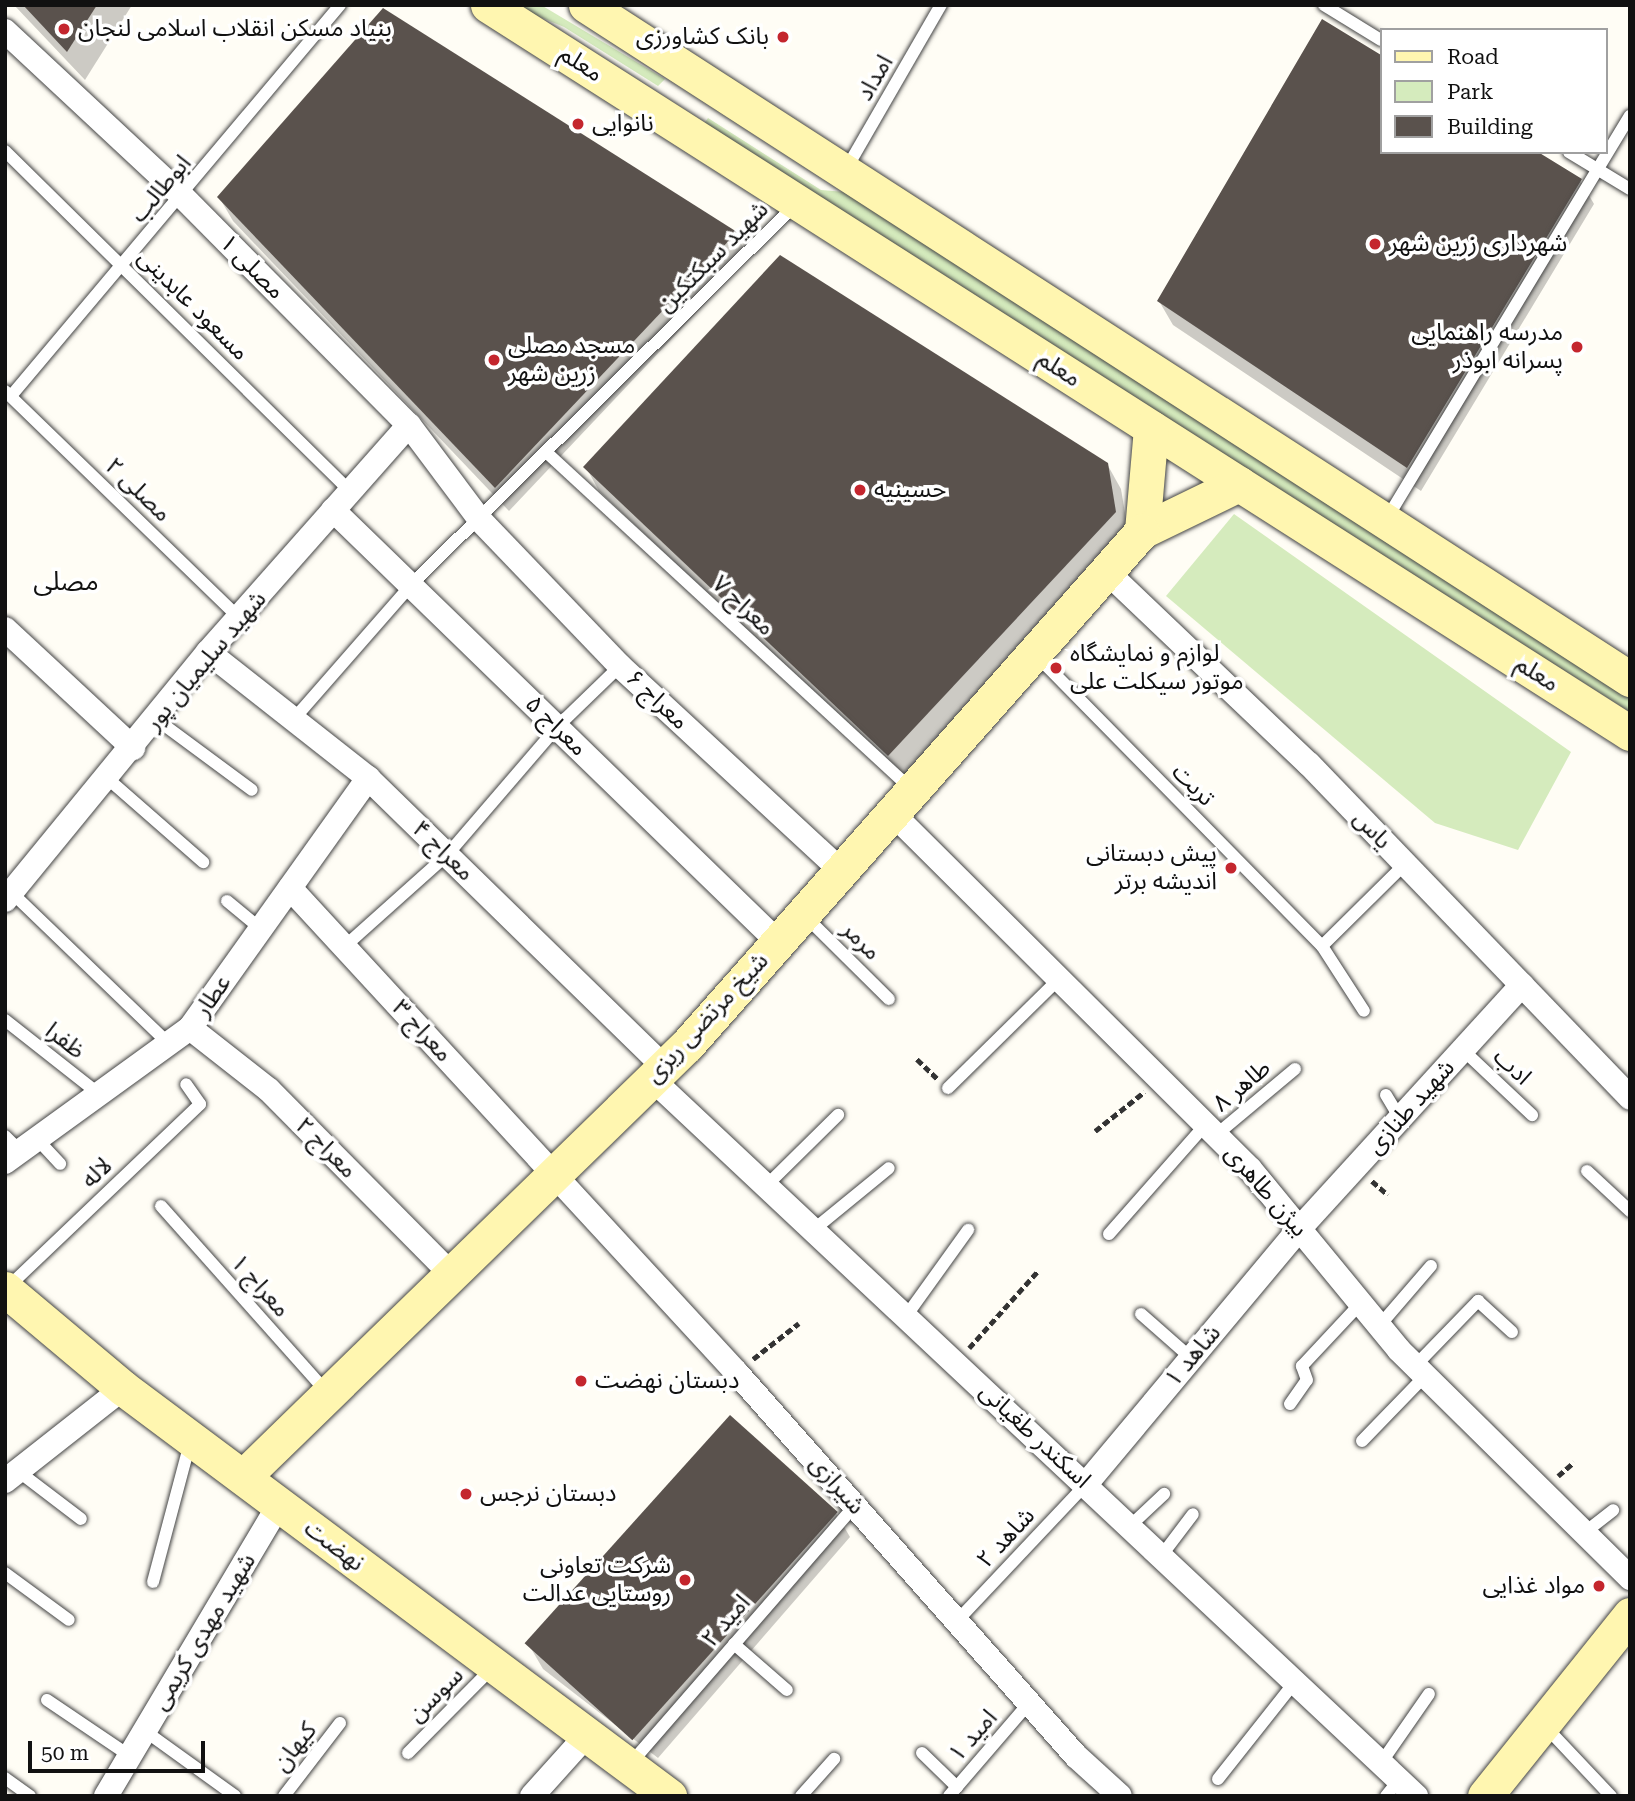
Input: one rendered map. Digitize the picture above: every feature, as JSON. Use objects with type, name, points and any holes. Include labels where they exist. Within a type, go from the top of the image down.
[{"type":"main road","name":"معلم","points":[[488,5],[1630,733]]},
{"type":"main road","name":"معلم","points":[[586,5],[1630,679]]},
{"type":"main road","points":[[687,132],[713,88]]},
{"type":"main road","points":[[1142,531],[1151,428]]},
{"type":"main road","name":"شیخ مرتضی ریزی","points":[[243,1477],[453,1276],[658,1073],[778,942],[1142,531],[1239,484]]},
{"type":"main road","name":"نهضت","points":[[6,1289],[123,1388],[669,1796]]},
{"type":"main road","points":[[1485,1796],[1630,1615]]},
{"type":"street","name":"مصلی ۱","points":[[5,31],[182,196],[409,425],[480,520]]},
{"type":"street","name":"شهید سلیمیان پور","points":[[7,893],[133,748],[208,652],[241,620],[409,425]]},
{"type":"street","name":"معراج ۵","points":[[334,510],[778,942]]},
{"type":"street","name":"معراج ۶","points":[[480,520],[620,666],[841,870]]},
{"type":"street","name":"یاس","points":[[1107,571],[1405,864],[1630,1097]]},
{"type":"street","points":[[5,629],[133,748]]},
{"type":"street","name":"معراج ۴","points":[[208,652],[368,778],[447,855],[658,1073]]},
{"type":"street","name":"عطار","points":[[17,1147],[99,1094],[190,1028],[368,778]]},
{"type":"street","name":"بیژن طاهری","points":[[902,802],[1062,977],[1211,1130],[1300,1228],[1360,1304],[1420,1371],[1630,1578]]},
{"type":"street","name":"معراج ۳","points":[[290,888],[555,1173]]},
{"type":"street","name":"شهید طنازی","points":[[1300,1228],[1522,985]]},
{"type":"street","name":"معراج ۲","points":[[190,1028],[269,1090],[453,1276]]},
{"type":"street","name":"اسکندر طغیانی","points":[[658,1073],[811,1231],[907,1315],[1162,1555],[1295,1682],[1395,1784]]},
{"type":"street","name":"شیرازی","points":[[555,1173],[855,1505],[1029,1703],[1120,1796]]},
{"type":"street","name":"شاهد ۱","points":[[1086,1484],[1300,1228]]},
{"type":"street","points":[[12,1476],[123,1388]]},
{"type":"street","name":"شهید مهدی کریمی","points":[[106,1796],[279,1505]]},
{"type":"street","points":[[531,1796],[587,1735]]},
{"type":"lane","name":"ابوطالب","points":[[8,394],[124,266],[340,5]]},
{"type":"lane","name":"امداد","points":[[844,172],[942,5]]},
{"type":"lane","points":[[1324,5],[1380,39]]},
{"type":"lane","points":[[1386,520],[1630,116]]},
{"type":"lane","name":"مسعود عابدینی","points":[[5,151],[350,491]]},
{"type":"lane","points":[[1572,154],[1630,189]]},
{"type":"lane","name":"شهید سبکتکین","points":[[293,720],[411,585],[480,520],[798,202]]},
{"type":"lane","name":"مصلی ۲","points":[[8,394],[241,620]]},
{"type":"lane","name":"معراح ۷","points":[[546,452],[902,802]]},
{"type":"lane","name":"تربت","points":[[1034,653],[1322,946],[1364,1011]]},
{"type":"lane","points":[[344,947],[447,855],[557,727],[620,666]]},
{"type":"lane","points":[[156,719],[252,790]]},
{"type":"lane","points":[[107,779],[203,862]]},
{"type":"lane","points":[[1322,946],[1405,864]]},
{"type":"lane","points":[[7,893],[169,1044]]},
{"type":"lane","points":[[227,901],[261,929]]},
{"type":"lane","name":"مرمر","points":[[803,914],[889,999]]},
{"type":"lane","points":[[948,1088],[1062,977]]},
{"type":"lane","name":"ظفرا","points":[[5,1020],[99,1094]]},
{"type":"lane","name":"ادب","points":[[1463,1050],[1531,1115]]},
{"type":"lane","name":"طاهر ۸","points":[[1109,1234],[1211,1130],[1295,1069]]},
{"type":"lane","name":"لاله","points":[[6,1289],[200,1104],[186,1084]]},
{"type":"lane","points":[[1386,1094],[1400,1118]]},
{"type":"lane","points":[[767,1185],[838,1115]]},
{"type":"lane","points":[[17,1147],[60,1164]]},
{"type":"lane","points":[[811,1231],[889,1168]]},
{"type":"lane","points":[[1587,1171],[1630,1211]]},
{"type":"lane","name":"معراج ۱","points":[[161,1206],[328,1394]]},
{"type":"lane","points":[[907,1315],[968,1230]]},
{"type":"lane","points":[[1380,1325],[1431,1266]]},
{"type":"lane","points":[[1362,1441],[1478,1301],[1512,1332]]},
{"type":"lane","points":[[1290,1404],[1307,1380],[1302,1366],[1360,1304]]},
{"type":"lane","points":[[1140,1314],[1191,1358]]},
{"type":"lane","points":[[153,1582],[191,1439]]},
{"type":"lane","points":[[12,1476],[81,1519]]},
{"type":"lane","name":"شاهد ۲","points":[[957,1621],[1086,1484]]},
{"type":"lane","points":[[1130,1525],[1164,1494]]},
{"type":"lane","name":"امید ۲","points":[[629,1766],[855,1505]]},
{"type":"lane","points":[[1584,1533],[1613,1510]]},
{"type":"lane","points":[[1162,1555],[1193,1514]]},
{"type":"lane","points":[[5,1573],[69,1620]]},
{"type":"lane","points":[[734,1644],[787,1690]]},
{"type":"lane","name":"سوسن","points":[[408,1753],[494,1666]]},
{"type":"lane","points":[[1218,1779],[1295,1682]]},
{"type":"lane","points":[[1395,1784],[1429,1694]]},
{"type":"lane","points":[[47,1700],[130,1756]]},
{"type":"lane","name":"امید ۱","points":[[953,1791],[1029,1703]]},
{"type":"lane","name":"کیهان","points":[[284,1796],[340,1723]]},
{"type":"lane","points":[[1543,1725],[1611,1796]]},
{"type":"lane","points":[[145,1731],[235,1796]]},
{"type":"lane","points":[[922,1752],[953,1791]]},
{"type":"lane","points":[[801,1796],[834,1759]]},
{"type":"lane","points":[[5,1779],[30,1796]]},
{"type":"path","points":[[917,1059],[948,1088]]},
{"type":"path","points":[[1095,1131],[1161,1079]]},
{"type":"path","points":[[957,1362],[1037,1272]]},
{"type":"path","points":[[736,1372],[799,1323]]},
{"type":"green space","points":[[511,5],[541,5],[665,79],[658,86],[564,27]]},
{"type":"green space","points":[[708,118],[821,190],[845,192],[1630,694],[1630,712],[703,125]]},
{"type":"green space","points":[[1234,514],[1571,752],[1518,850],[1435,823],[1166,596]]},
{"type":"building","name":"بنیاد مسکن انقلاب اسلامی لنجان","points":[[23,5],[97,5],[67,52]]},
{"type":"building","name":"مسجد مصلی زرین شهر","points":[[383,8],[737,232],[495,488],[217,197]]},
{"type":"building","name":"شهرداری زرین شهر","points":[[1322,19],[1380,54],[1380,154],[1541,154],[1582,179],[1407,468],[1157,301]]},
{"type":"building","name":"حسینیه","points":[[780,255],[1108,463],[1116,512],[888,756],[583,467]]},
{"type":"building","name":"شرکت تعاونی روستایی عدالت","points":[[730,1415],[838,1512],[632,1740],[525,1643]]},
{"type":"place","name":"بنیاد مسکن انقلاب اسلامی لنجان","points":[[64,29]]},
{"type":"place","name":"بانک کشاورزی","points":[[783,37]]},
{"type":"place","name":"نانوایی","points":[[578,124]]},
{"type":"place","name":"شهرداری زرین شهر","points":[[1375,244]]},
{"type":"place","name":"مدرسه راهنمایی پسرانه ابوذر","points":[[1577,347]]},
{"type":"place","name":"مسجد مصلی زرین شهر","points":[[494,360]]},
{"type":"place","name":"حسینیه","points":[[860,490]]},
{"type":"place","name":"لوازم و نمایشگاه موتور سیکلت علی","points":[[1056,668]]},
{"type":"place","name":"پیش دبستانی اندیشه برتر","points":[[1231,868]]},
{"type":"place","name":"دبستان نهضت","points":[[581,1381]]},
{"type":"place","name":"دبستان نرجس","points":[[466,1494]]},
{"type":"place","name":"شرکت تعاونی روستایی عدالت","points":[[685,1580]]},
{"type":"place","name":"مواد غذایی","points":[[1599,1586]]},
{"type":"district","name":"مصلی","points":[[66,582]]}]
